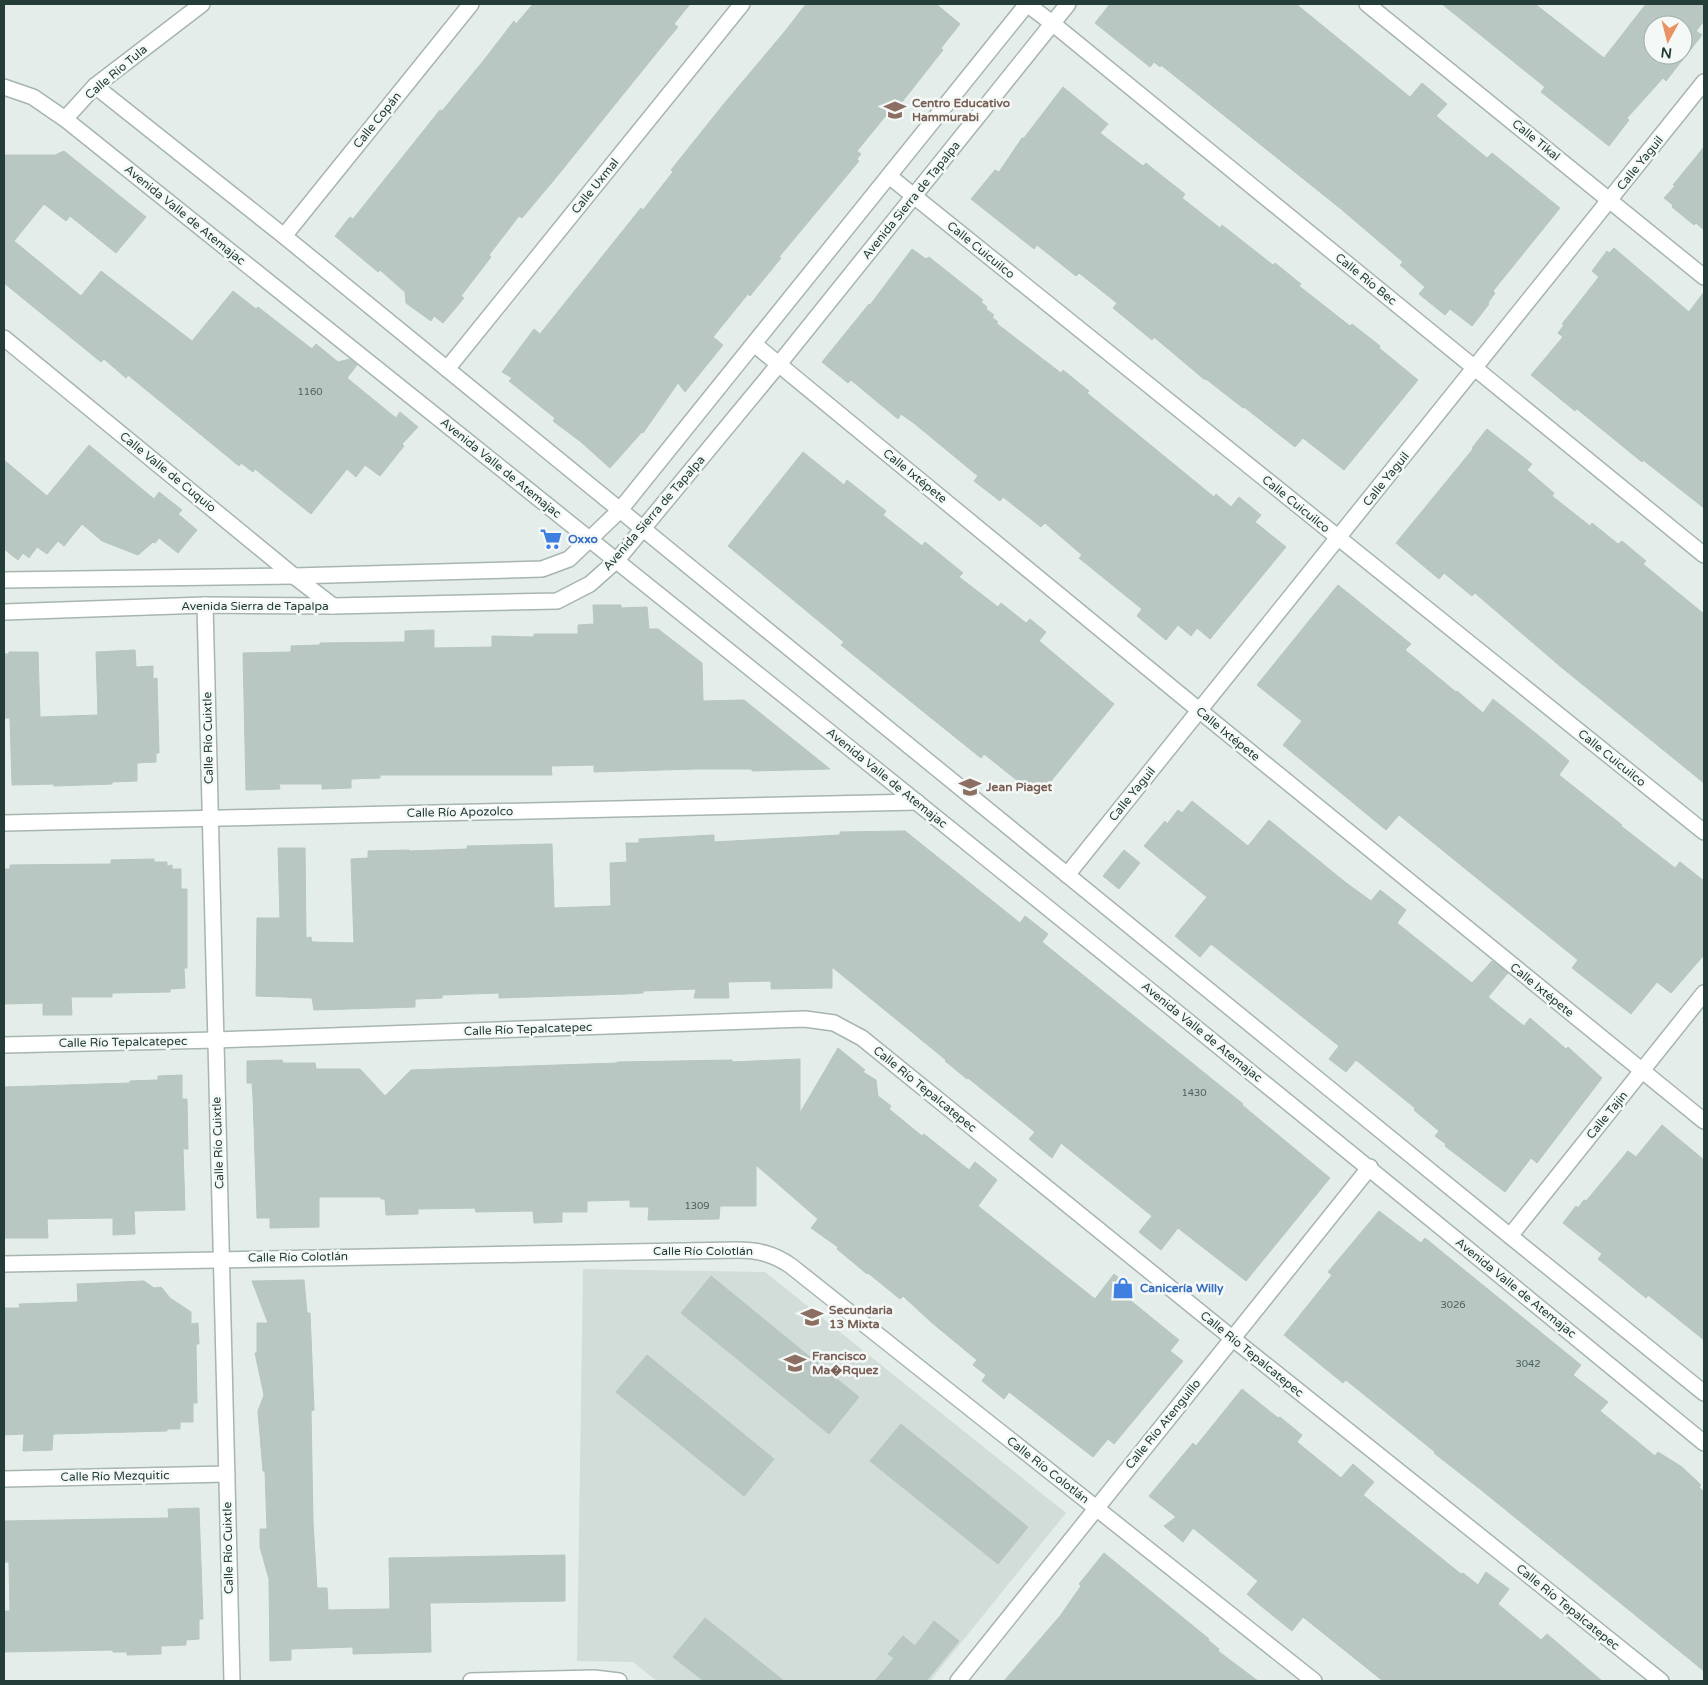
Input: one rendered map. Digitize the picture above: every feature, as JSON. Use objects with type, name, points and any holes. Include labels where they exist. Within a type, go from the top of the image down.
[{"type":"street","name":"Calle Río Tula","points":[[65,118],[95,86],[202,4]]},
{"type":"street","name":"Calle Copán","points":[[284,236],[471,4]]},
{"type":"street","name":"Calle Uxmal","points":[[447,369],[742,4]]},
{"type":"street","points":[[4,580],[294,576],[542,569],[569,559],[620,510],[1027,4]]},
{"type":"street","name":"Calle Río Bec","points":[[1027,4],[1704,556]]},
{"type":"street","name":"Avenida Sierra de Tapalpa","points":[[4,612],[205,605],[333,606],[557,600],[590,584],[617,560],[779,364],[1068,4]]},
{"type":"street","name":"Calle Tikal","points":[[1367,4],[1704,277]]},
{"type":"street","name":"Calle Yaguil","points":[[1067,875],[1704,82]]},
{"type":"street","points":[[95,86],[284,236],[1704,1393]]},
{"type":"street","points":[[4,87],[34,97],[65,118]]},
{"type":"street","name":"Avenida Valle de Atemajac","points":[[65,118],[1370,1167],[1704,1443]]},
{"type":"street","name":"Calle Cuicuilco","points":[[889,176],[1704,832]]},
{"type":"street","name":"Calle Valle de Cuquío","points":[[4,338],[333,606]]},
{"type":"street","name":"Calle Ixtépete","points":[[754,344],[1200,711],[1704,1121]]},
{"type":"street","name":"Calle Río Cuixtle","points":[[205,605],[232,1681]]},
{"type":"street","name":"Calle Río Apozolco","points":[[4,823],[917,802]]},
{"type":"street","name":"Calle Tajín","points":[[1510,1236],[1704,993]]},
{"type":"street","name":"Calle Río Tepalcatepec","points":[[4,1045],[216,1040],[805,1019],[834,1023],[862,1038],[1232,1338],[1661,1681]]},
{"type":"street","name":"Calle Río Atenguillo","points":[[962,1680],[1096,1508],[1370,1167]]},
{"type":"street","name":"Calle Río Colotlán","points":[[4,1264],[737,1250],[766,1253],[779,1257],[1314,1681]]},
{"type":"street","name":"Calle Río Mezquitic","points":[[4,1479],[226,1474]]},
{"type":"street","points":[[471,1681],[594,1678],[619,1681]]},
{"type":"shaded area","points":[[583,1269],[765,1272],[1066,1513],[930,1681],[657,1681],[633,1662],[577,1661]]},
{"type":"building","points":[[533,4],[690,4],[674,24],[678,27],[554,180],[522,218],[519,216],[489,255],[491,257],[461,296],[464,298],[443,323],[434,316],[431,321],[406,303],[405,292],[380,270],[378,272],[335,236],[350,217],[353,219],[514,21],[516,24]]},
{"type":"building","points":[[806,4],[936,4],[960,24],[941,48],[943,50],[891,116],[888,113],[857,151],[861,154],[857,159],[859,161],[779,257],[781,258],[750,296],[748,294],[713,337],[723,345],[685,392],[678,383],[643,433],[610,468],[581,442],[553,421],[555,418],[509,381],[512,378],[502,372],[534,329],[540,334],[641,208],[643,210],[673,172],[671,170]]},
{"type":"building","points":[[1110,4],[1296,4],[1410,97],[1422,83],[1447,104],[1436,116],[1487,158],[1492,153],[1560,208],[1493,291],[1495,293],[1489,304],[1472,326],[1450,309],[1445,315],[1419,294],[1425,287],[1400,265],[1403,262],[1341,209],[1161,65],[1160,67],[1154,62],[1150,67],[1095,23]]},
{"type":"building","points":[[1442,4],[1535,4],[1604,58],[1646,4],[1704,4],[1704,21],[1696,31],[1702,35],[1693,46],[1693,15],[1643,15],[1643,65],[1679,65],[1666,81],[1663,78],[1627,118],[1629,120],[1609,146],[1541,92],[1545,87]]},
{"type":"building","points":[[1063,87],[1108,124],[1100,133],[1143,166],[1146,163],[1185,194],[1182,198],[1220,228],[1222,225],[1273,265],[1275,263],[1301,284],[1299,286],[1350,326],[1352,324],[1380,346],[1379,348],[1418,380],[1344,470],[1303,438],[1295,447],[1244,407],[1205,380],[1154,337],[1152,340],[1113,308],[1117,303],[1079,273],[1076,276],[1037,245],[1034,249],[971,199],[995,170],[999,172],[1022,138],[1024,138]]},
{"type":"building","points":[[1704,147],[1704,230],[1696,223],[1694,225],[1664,198]]},
{"type":"building","points":[[64,151],[146,217],[116,253],[70,216],[66,221],[44,204],[14,241],[81,296],[101,271],[192,341],[233,291],[256,309],[258,307],[312,349],[316,344],[338,362],[350,359],[357,365],[347,378],[396,418],[400,412],[418,427],[402,444],[404,446],[380,476],[365,465],[356,477],[347,469],[311,514],[255,469],[253,472],[241,463],[239,466],[128,375],[126,378],[104,359],[101,362],[4,283],[4,155],[55,155]]},
{"type":"building","points":[[1614,248],[1689,312],[1704,292],[1704,508],[1643,460],[1642,462],[1577,409],[1575,411],[1531,375],[1563,337],[1558,333],[1564,325],[1562,324],[1599,277],[1592,271],[1607,251],[1609,253]]},
{"type":"building","points":[[912,249],[926,259],[929,257],[983,300],[981,302],[994,315],[992,317],[998,322],[996,323],[1061,373],[1063,370],[1089,391],[1087,393],[1214,497],[1216,494],[1231,507],[1239,497],[1261,515],[1255,522],[1286,547],[1210,639],[1197,628],[1191,636],[1178,625],[1166,640],[1137,616],[1142,609],[1079,558],[1082,555],[1045,523],[1041,527],[1003,497],[1000,501],[974,481],[978,476],[915,424],[901,414],[898,419],[851,380],[848,383],[822,362],[870,305]]},
{"type":"building","points":[[1487,429],[1532,464],[1527,470],[1554,493],[1552,496],[1590,526],[1592,523],[1618,544],[1622,541],[1646,561],[1643,564],[1704,614],[1704,783],[1561,667],[1475,593],[1472,596],[1444,573],[1439,579],[1396,543],[1473,449]]},
{"type":"building","points":[[89,445],[154,499],[159,492],[182,510],[178,514],[197,530],[178,553],[159,538],[138,555],[102,541],[82,524],[64,546],[58,541],[47,554],[37,547],[29,558],[23,553],[18,560],[4,549],[4,460],[47,496]]},
{"type":"building","points":[[803,452],[844,485],[847,480],[886,511],[883,515],[922,546],[925,542],[963,573],[959,577],[998,607],[1001,603],[1026,623],[1030,619],[1046,632],[1039,641],[1114,704],[1038,797],[984,754],[981,758],[841,645],[844,642],[728,546]]},
{"type":"building","points":[[1338,585],[1411,644],[1405,650],[1483,713],[1493,699],[1569,761],[1559,775],[1621,826],[1675,868],[1680,862],[1704,881],[1704,955],[1671,993],[1657,982],[1631,1014],[1572,968],[1578,960],[1399,815],[1386,830],[1283,745],[1302,721],[1257,685]]},
{"type":"building","points":[[593,605],[621,605],[621,608],[647,607],[649,629],[658,629],[702,663],[703,701],[744,700],[830,769],[752,771],[752,769],[695,769],[594,772],[594,765],[551,766],[552,775],[380,775],[380,778],[351,779],[351,788],[322,789],[322,784],[279,784],[280,789],[246,790],[243,653],[291,652],[291,646],[320,645],[320,643],[405,642],[405,631],[434,630],[434,648],[492,647],[492,636],[534,637],[534,634],[578,634],[578,625],[594,624]]},
{"type":"building","points":[[135,650],[136,667],[153,666],[153,679],[157,678],[159,753],[156,753],[156,762],[137,763],[137,781],[54,786],[54,784],[12,785],[10,718],[4,718],[4,654],[9,654],[9,652],[38,652],[40,717],[98,715],[96,652]]},
{"type":"building","points":[[1192,801],[1248,846],[1269,820],[1371,901],[1380,890],[1406,910],[1397,923],[1472,983],[1492,961],[1508,973],[1488,997],[1524,1026],[1530,1018],[1566,1049],[1568,1047],[1602,1078],[1537,1163],[1531,1158],[1505,1192],[1445,1146],[1446,1144],[1435,1136],[1439,1131],[1414,1110],[1415,1108],[1356,1060],[1346,1072],[1329,1059],[1339,1046],[1211,944],[1200,957],[1175,936],[1207,897],[1144,846],[1165,821],[1167,824],[1178,810],[1182,813]]},
{"type":"building","points":[[905,831],[1020,923],[1025,916],[1048,934],[1042,942],[1243,1104],[1330,1178],[1246,1281],[1178,1228],[1161,1250],[1139,1232],[1152,1216],[1061,1143],[1052,1158],[1029,1139],[1035,1132],[967,1079],[832,967],[832,988],[771,989],[771,981],[728,982],[729,998],[694,998],[696,989],[643,991],[643,993],[626,994],[499,998],[499,993],[442,995],[442,998],[415,999],[415,1007],[314,1010],[312,998],[256,996],[257,918],[280,918],[278,848],[305,848],[306,938],[311,937],[312,942],[354,943],[351,859],[368,858],[368,851],[467,849],[467,846],[552,844],[554,908],[611,906],[610,863],[627,862],[626,843],[639,843],[639,839],[714,835],[714,842],[840,835],[840,832]]},
{"type":"building","points":[[1124,850],[1140,863],[1119,889],[1103,876]]},
{"type":"building","points":[[154,859],[154,862],[167,862],[167,866],[172,865],[172,869],[181,869],[181,889],[187,889],[187,968],[184,968],[185,988],[170,989],[170,992],[112,993],[112,997],[71,997],[72,1015],[43,1015],[43,1003],[4,1004],[4,869],[10,869],[10,865],[111,864],[111,860]]},
{"type":"building","points":[[838,1048],[865,1070],[863,1072],[876,1080],[878,1096],[891,1106],[889,1109],[969,1170],[975,1162],[997,1180],[978,1206],[1095,1299],[1114,1274],[1131,1288],[1125,1296],[1179,1340],[1170,1351],[1183,1361],[1114,1444],[1108,1439],[1093,1457],[1009,1392],[1004,1399],[982,1381],[986,1375],[973,1365],[977,1360],[903,1296],[900,1299],[837,1249],[838,1247],[811,1228],[818,1219],[756,1165],[756,1206],[720,1206],[719,1219],[648,1220],[649,1207],[630,1207],[630,1200],[587,1201],[587,1212],[562,1212],[562,1222],[534,1223],[533,1211],[476,1212],[475,1208],[418,1209],[418,1214],[386,1215],[385,1199],[381,1199],[381,1197],[319,1197],[319,1227],[270,1228],[270,1218],[257,1218],[253,1096],[252,1083],[247,1083],[247,1061],[282,1060],[283,1063],[315,1063],[316,1069],[360,1069],[385,1096],[411,1070],[617,1062],[732,1060],[732,1062],[800,1059],[800,1113]]},
{"type":"building","points":[[182,1075],[182,1099],[187,1099],[188,1149],[183,1149],[185,1210],[134,1211],[135,1234],[113,1235],[113,1218],[47,1219],[48,1238],[4,1238],[4,1087],[130,1083],[130,1081],[158,1080],[158,1076]]},
{"type":"building","points":[[1662,1125],[1704,1160],[1704,1340],[1648,1295],[1646,1298],[1598,1259],[1602,1254],[1563,1223],[1576,1206],[1578,1208],[1584,1200],[1586,1201],[1628,1151],[1636,1157]]},
{"type":"building","points":[[1379,1211],[1421,1243],[1425,1238],[1581,1365],[1573,1375],[1608,1402],[1600,1411],[1655,1456],[1658,1452],[1682,1467],[1701,1485],[1699,1487],[1704,1492],[1704,1671],[1346,1380],[1343,1383],[1284,1335],[1332,1275],[1328,1272]]},
{"type":"building","points":[[711,1276],[859,1397],[829,1434],[681,1313]]},
{"type":"building","points":[[304,1280],[307,1313],[310,1313],[311,1336],[314,1410],[311,1411],[313,1522],[317,1588],[327,1588],[328,1610],[390,1609],[389,1558],[565,1555],[565,1601],[430,1603],[431,1652],[353,1654],[353,1647],[291,1649],[291,1660],[270,1661],[269,1579],[260,1547],[260,1529],[267,1529],[265,1471],[263,1471],[258,1411],[264,1395],[255,1353],[257,1353],[257,1323],[268,1323],[252,1281]]},
{"type":"building","points":[[144,1281],[154,1288],[161,1287],[170,1298],[191,1312],[191,1324],[198,1323],[199,1344],[196,1344],[197,1403],[193,1403],[193,1422],[180,1422],[180,1429],[167,1429],[167,1431],[53,1434],[52,1450],[23,1451],[24,1434],[4,1435],[4,1308],[20,1308],[19,1304],[78,1302],[77,1284]]},
{"type":"building","points":[[647,1355],[774,1459],[744,1496],[616,1392]]},
{"type":"building","points":[[1242,1389],[1302,1435],[1297,1442],[1341,1478],[1353,1464],[1374,1482],[1363,1495],[1461,1574],[1463,1573],[1478,1585],[1486,1572],[1509,1589],[1498,1604],[1541,1640],[1547,1634],[1602,1681],[1383,1681],[1303,1617],[1292,1631],[1261,1606],[1247,1594],[1258,1581],[1193,1528],[1183,1542],[1164,1526],[1176,1517],[1149,1496],[1193,1443],[1196,1446]]},
{"type":"building","points":[[901,1424],[1028,1527],[998,1564],[870,1461]]},
{"type":"building","points":[[199,1508],[203,1619],[199,1619],[199,1639],[186,1640],[186,1645],[161,1646],[161,1654],[127,1655],[127,1652],[113,1652],[113,1650],[4,1652],[4,1611],[10,1611],[9,1562],[4,1562],[4,1521],[169,1518],[168,1509]]},
{"type":"building","points":[[1104,1553],[1209,1639],[1219,1649],[1218,1651],[1258,1681],[1004,1681],[1060,1616],[1081,1586],[1079,1584]]},
{"type":"building","points":[[705,1618],[784,1681],[704,1681],[673,1657]]},
{"type":"building","points":[[934,1621],[959,1641],[926,1681],[875,1681],[894,1658],[888,1654],[903,1636],[915,1646]]},
{"type":"place","name":"Centro Educativo Hammurabi","points":[[895,110]]},
{"type":"place","name":"Oxxo","points":[[551,539]]},
{"type":"place","name":"Jean Piaget","points":[[970,787]]},
{"type":"place","name":"Canicería Willy","points":[[1123,1288]]},
{"type":"place","name":"Secundaria 13 Mixta","points":[[812,1317]]},
{"type":"place","name":"Francisco Ma�Rquez","points":[[795,1363]]}]
